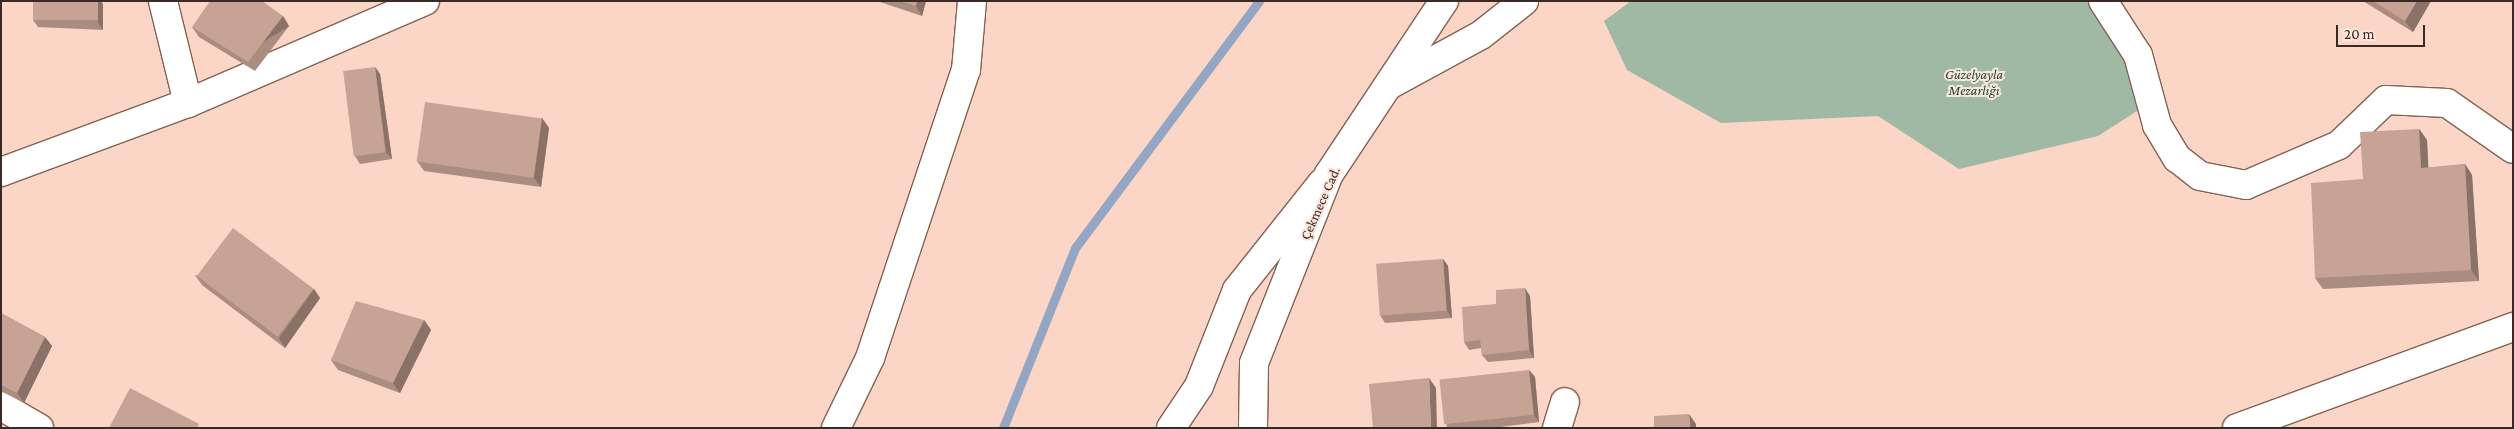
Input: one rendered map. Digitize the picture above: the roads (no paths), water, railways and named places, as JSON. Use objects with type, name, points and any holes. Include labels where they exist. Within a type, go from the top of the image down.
[{"type":"street","points":[[163,1],[188,103]]},
{"type":"street","points":[[1,172],[188,103],[425,1]]},
{"type":"street","points":[[836,428],[870,358],[966,70],[972,1]]},
{"type":"street","name":"Çekmece Cad.","points":[[1253,428],[1254,363],[1329,174],[1391,84],[1444,1]]},
{"type":"street","points":[[1391,84],[1481,35],[1524,1]]},
{"type":"street","points":[[2110,3],[2138,55],[2158,125],[2177,158],[2200,176],[2246,185],[2340,145],[2386,100],[2447,102],[2513,149]]},
{"type":"street","points":[[1170,428],[1199,386],[1237,290],[1329,174]]},
{"type":"street","points":[[2237,428],[2513,327]]},
{"type":"street","points":[[1557,428],[1565,402]]},
{"type":"street","points":[[1,406],[39,428]]},
{"type":"waterway","points":[[1003,428],[1075,248],[1259,1]]},
{"type":"park label","name":"Güzelyayla Mezarlığı","points":[[1974,82]]}]
